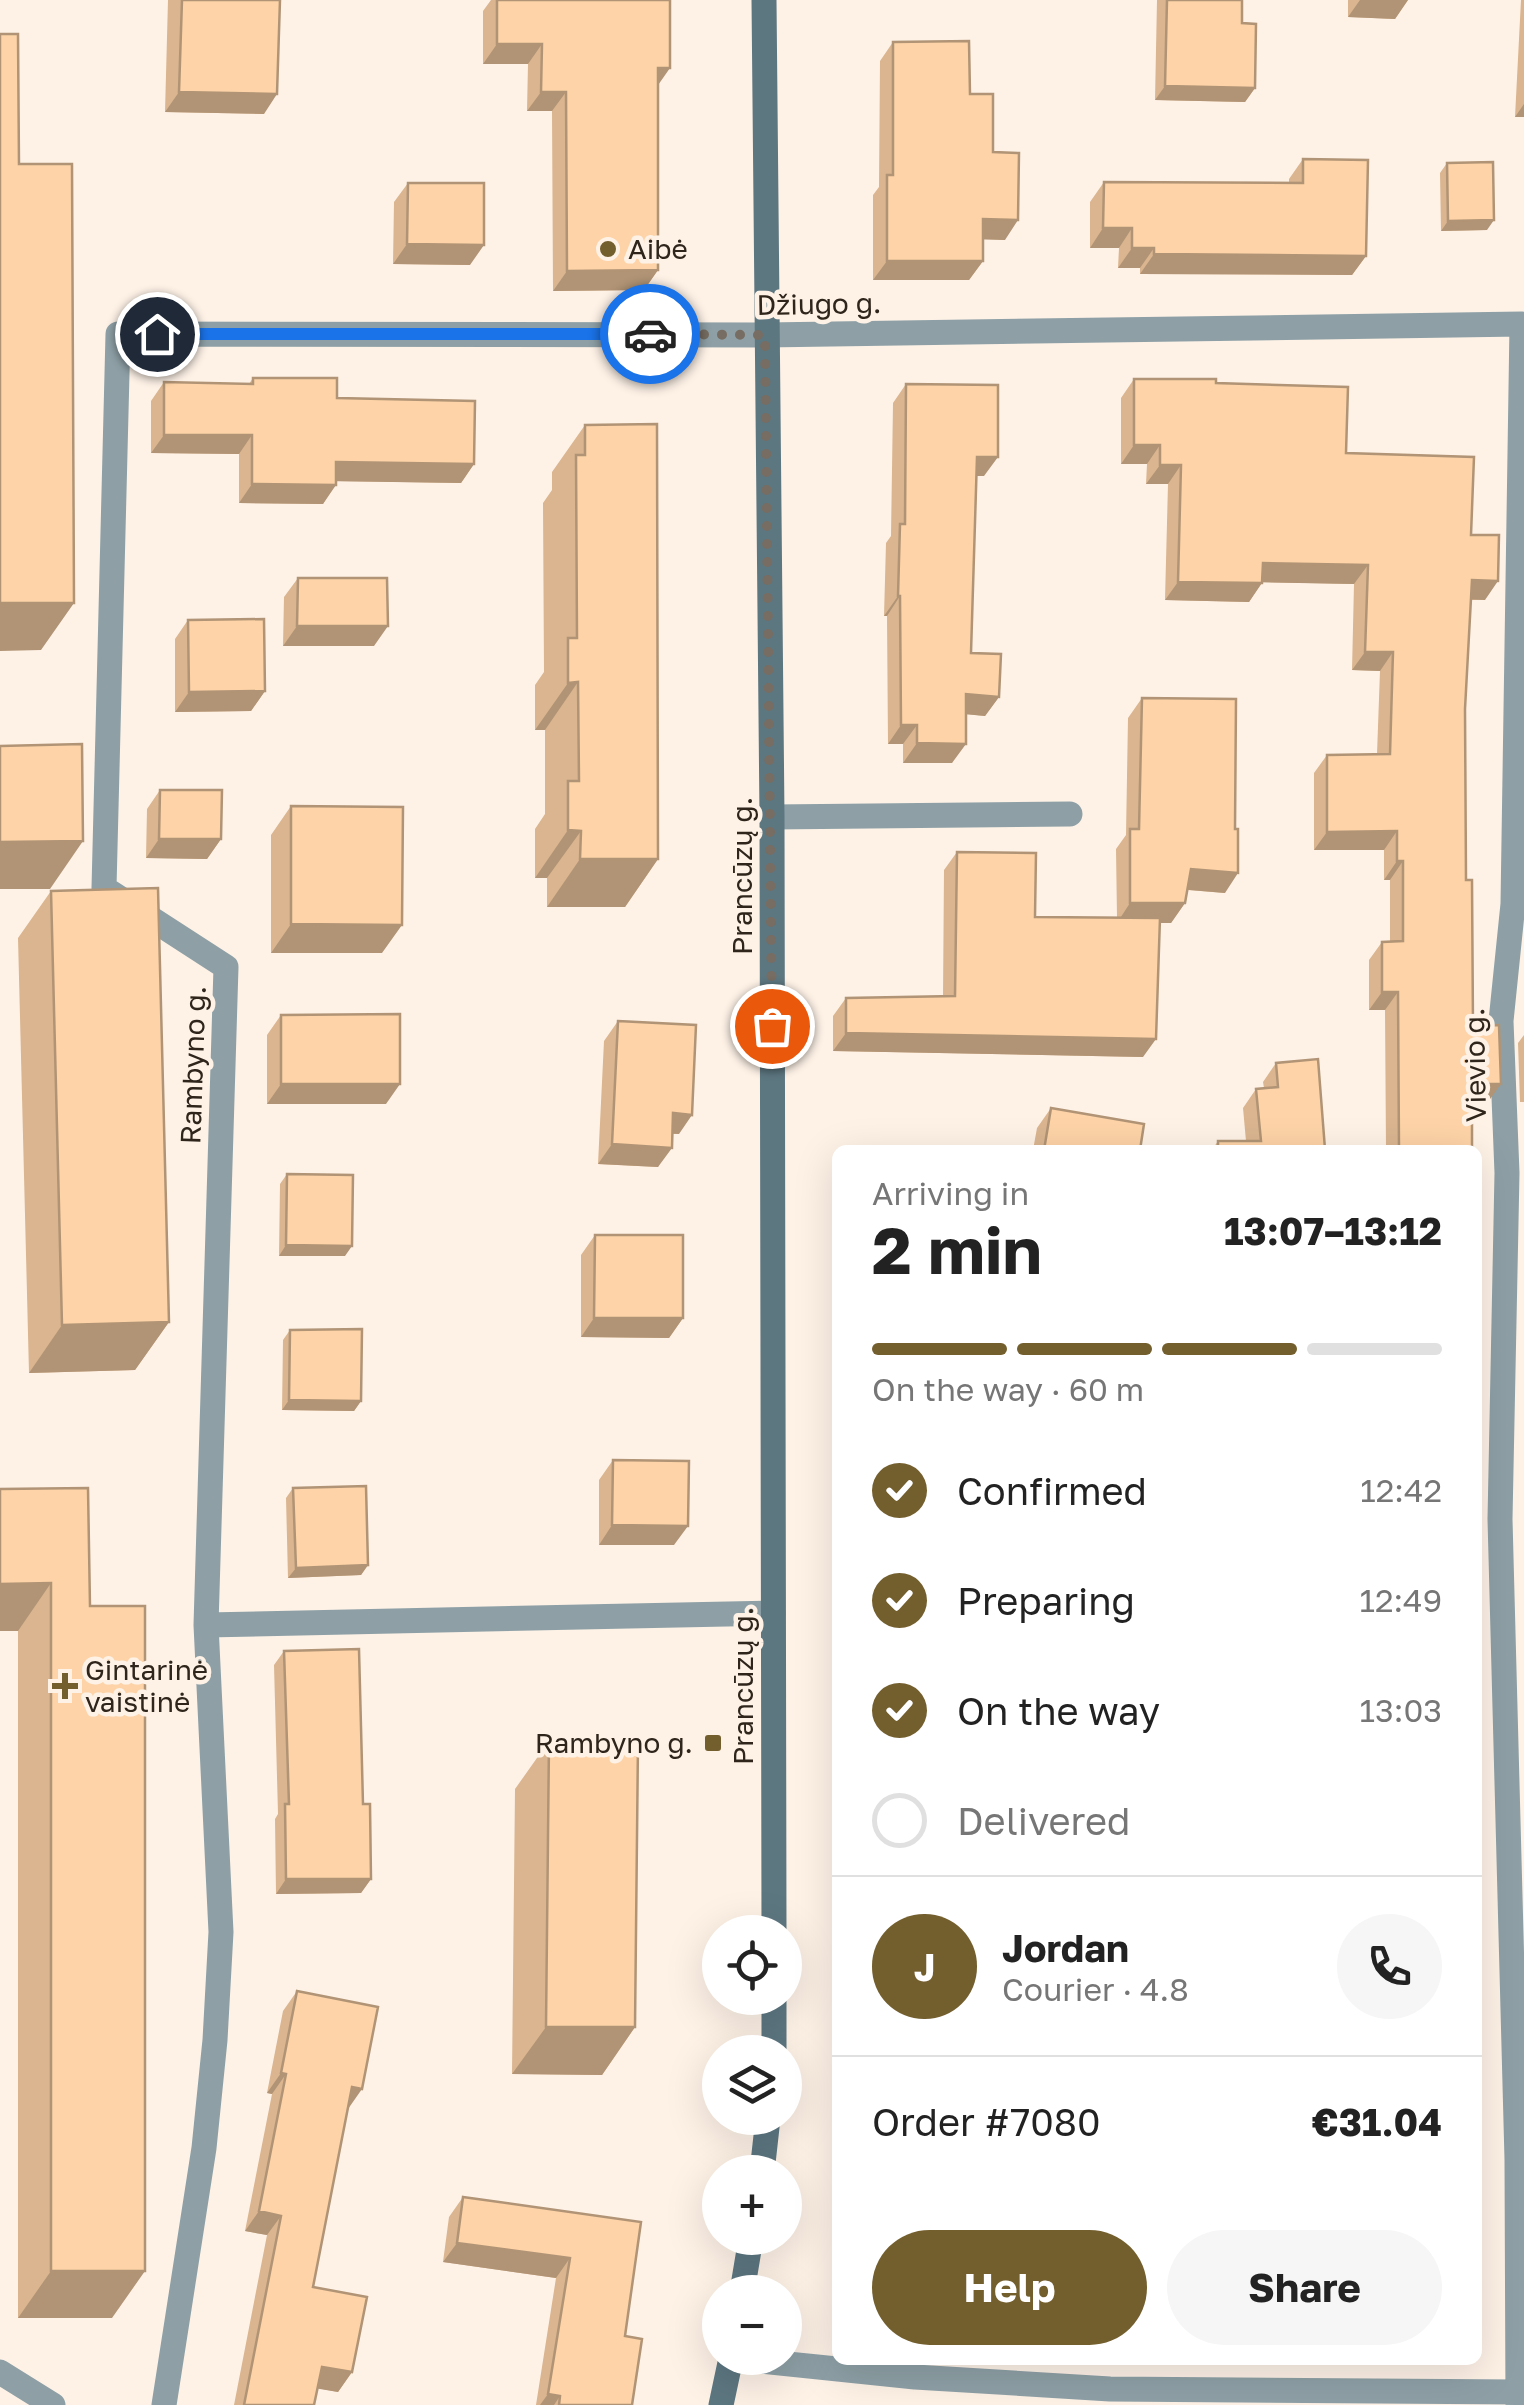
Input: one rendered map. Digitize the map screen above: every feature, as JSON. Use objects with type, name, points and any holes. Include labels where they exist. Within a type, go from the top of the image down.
[{"type":"street","name":"Prancūzų g.","points":[[764,0],[772,817],[774,1915]]},
{"type":"street","name":"Džiugo g.","points":[[118,334],[765,335],[1523,323]]},
{"type":"street","name":"Vievio g.","points":[[1520,2385],[1500,1519],[1507,1174],[1501,1021],[1514,870],[1523,323]]},
{"type":"street","name":"Rambyno g.","points":[[118,334],[104,888],[226,967],[206,1625],[220,1968],[204,2148],[164,2405]]},
{"type":"street","points":[[772,817],[1070,814]]},
{"type":"street","points":[[206,1625],[773,1613]]},
{"type":"street","points":[[802,2366],[916,2378],[1110,2389],[1520,2385]]},
{"type":"street","points":[[0,2372],[53,2405]]},
{"type":"street","points":[[721,2405],[727,2375]]},
{"type":"building","points":[[182,0],[280,0],[277,94],[179,92]]},
{"type":"building","points":[[497,0],[670,0],[670,68],[658,68],[658,270],[567,271],[566,92],[541,92],[542,44],[497,44]]},
{"type":"building","points":[[1167,0],[1242,0],[1242,23],[1256,24],[1255,88],[1165,86]]},
{"type":"building","points":[[0,34],[18,34],[19,164],[72,164],[74,603],[0,603]]},
{"type":"building","points":[[969,41],[970,94],[993,94],[993,152],[1019,153],[1018,220],[983,219],[983,261],[887,261],[887,175],[893,175],[893,42]]},
{"type":"building","points":[[1303,159],[1368,160],[1366,256],[1154,254],[1154,248],[1132,248],[1132,228],[1103,228],[1104,182],[1303,183]]},
{"type":"building","points":[[1493,162],[1494,220],[1448,221],[1447,163]]},
{"type":"building","points":[[408,183],[484,183],[484,245],[407,244]]},
{"type":"building","points":[[253,378],[337,378],[337,398],[475,401],[474,464],[336,462],[336,485],[252,484],[252,435],[164,435],[164,382],[253,384]]},
{"type":"building","points":[[1134,379],[1216,379],[1216,383],[1348,387],[1346,453],[1474,457],[1471,535],[1499,535],[1498,581],[1472,580],[1465,709],[1466,880],[1472,880],[1473,1026],[1499,1025],[1501,1084],[1472,1084],[1472,1145],[1399,1145],[1398,992],[1382,992],[1382,942],[1403,941],[1403,861],[1397,861],[1397,831],[1327,832],[1327,755],[1390,754],[1393,652],[1365,652],[1368,565],[1263,563],[1262,583],[1178,582],[1181,465],[1160,465],[1160,445],[1134,445]]},
{"type":"building","points":[[906,384],[998,385],[998,457],[977,457],[971,653],[1001,654],[999,697],[966,694],[966,744],[917,743],[917,725],[901,725],[898,596],[900,524],[905,524]]},
{"type":"building","points":[[657,424],[658,859],[580,859],[581,831],[568,830],[568,781],[579,781],[578,682],[568,683],[568,638],[577,638],[576,455],[585,455],[585,425]]},
{"type":"building","points":[[298,578],[387,578],[388,626],[297,626]]},
{"type":"building","points":[[264,619],[265,691],[189,692],[188,620]]},
{"type":"building","points":[[1142,698],[1236,699],[1238,873],[1191,869],[1185,903],[1130,903],[1130,829],[1139,829]]},
{"type":"building","points":[[82,744],[83,841],[0,842],[0,746]]},
{"type":"building","points":[[160,790],[222,790],[221,839],[159,839]]},
{"type":"building","points":[[291,806],[403,807],[402,925],[291,924]]},
{"type":"building","points":[[957,852],[1036,853],[1035,917],[1160,918],[1156,1039],[846,1033],[846,998],[955,996]]},
{"type":"building","points":[[158,888],[169,1322],[62,1325],[51,891]]},
{"type":"building","points":[[400,1014],[400,1084],[281,1084],[281,1015]]},
{"type":"building","points":[[618,1021],[696,1025],[692,1115],[673,1113],[672,1148],[612,1144]]},
{"type":"building","points":[[1318,1059],[1325,1145],[1218,1145],[1218,1141],[1261,1141],[1256,1089],[1278,1087],[1276,1063]]},
{"type":"building","points":[[1051,1108],[1144,1124],[1141,1145],[1045,1145]]},
{"type":"building","points":[[287,1174],[353,1175],[352,1246],[286,1245]]},
{"type":"building","points":[[595,1235],[683,1235],[683,1318],[594,1318]]},
{"type":"building","points":[[362,1329],[361,1401],[289,1400],[290,1330]]},
{"type":"building","points":[[613,1460],[689,1461],[688,1526],[612,1525]]},
{"type":"building","points":[[366,1486],[368,1565],[296,1568],[293,1488]]},
{"type":"building","points":[[88,1488],[90,1606],[145,1606],[145,2271],[51,2271],[51,1583],[0,1584],[0,1489]]},
{"type":"building","points":[[359,1649],[363,1804],[370,1804],[371,1879],[286,1879],[285,1804],[289,1804],[284,1651]]},
{"type":"building","points":[[549,1741],[638,1742],[635,2027],[546,2027]]},
{"type":"building","points":[[297,1991],[378,2007],[362,2089],[352,2087],[313,2287],[367,2297],[352,2372],[322,2367],[314,2405],[244,2405],[281,2216],[259,2211],[286,2074],[281,2073]]},
{"type":"building","points":[[463,2197],[641,2222],[625,2336],[642,2339],[632,2405],[559,2405],[560,2396],[548,2394],[570,2258],[457,2243]]},
{"type":"way so far","points":[[650,334],[765,335],[772,1026]]},
{"type":"place","name":"Aibė","points":[[608,249]]},
{"type":"place","name":"Gintarinė vaistinė","points":[[65,1686]]},
{"type":"place","name":"Rambyno g.","points":[[713,1743]]},
{"type":"route","points":[[157,334],[650,334]]}]
